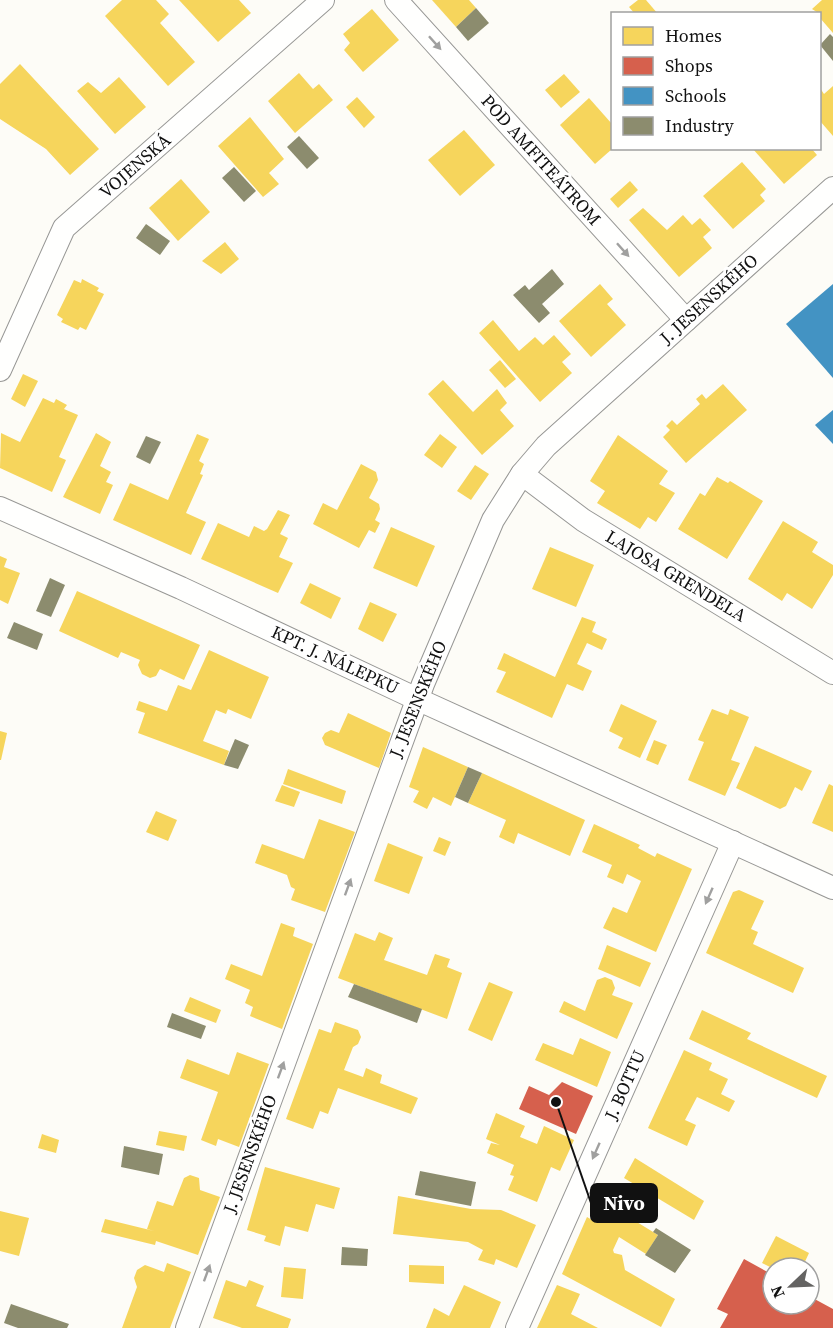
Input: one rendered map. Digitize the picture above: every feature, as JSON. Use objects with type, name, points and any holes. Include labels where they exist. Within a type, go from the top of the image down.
[{"type":"street","name":"VOJENSKÁ","points":[[0,370],[64,228],[323,0]]},
{"type":"street","name":"POD AMFITEÁTROM","points":[[396,0],[686,320]]},
{"type":"street","name":"J. JESENSKÉHO","points":[[187,1328],[417,699],[493,520],[522,474],[546,446],[833,188]]},
{"type":"street","name":"LAJOSA GRENDELA","points":[[522,474],[583,520],[833,673]]},
{"type":"street","name":"KPT. J. NÁLEPKU","points":[[0,508],[181,588],[417,699],[833,888]]},
{"type":"street","name":"J. BOTTU","points":[[517,1328],[733,842]]},
{"type":"building: Homes","points":[[122,0],[156,0],[169,14],[160,23],[195,62],[168,86],[105,16]]},
{"type":"building: Homes","points":[[179,0],[239,0],[251,13],[218,42]]},
{"type":"building: Homes","points":[[432,0],[469,0],[476,8],[456,27]]},
{"type":"building: Homes","points":[[638,0],[646,0],[656,12],[633,12],[629,7]]},
{"type":"building: Homes","points":[[822,0],[833,0],[833,33],[821,19],[821,12],[812,9]]},
{"type":"building: Homes","points":[[372,9],[399,40],[363,72],[344,50],[350,43],[343,34]]},
{"type":"building: Homes","points":[[20,64],[99,149],[70,175],[46,149],[0,119],[0,84]]},
{"type":"building: Homes","points":[[299,73],[313,89],[319,84],[333,100],[295,133],[268,101]]},
{"type":"building: Homes","points":[[564,74],[580,92],[561,108],[545,90]]},
{"type":"building: Homes","points":[[119,77],[146,107],[115,134],[77,91],[88,82],[101,93]]},
{"type":"building: Homes","points":[[833,86],[833,136],[821,122],[821,90],[824,94]]},
{"type":"building: Homes","points":[[357,97],[375,117],[364,128],[346,107]]},
{"type":"building: Homes","points":[[589,98],[611,123],[611,150],[595,164],[560,125]]},
{"type":"building: Homes","points":[[250,117],[284,159],[269,173],[279,184],[263,197],[218,146]]},
{"type":"building: Homes","points":[[464,130],[495,165],[460,196],[428,160]]},
{"type":"building: Homes","points":[[754,150],[813,150],[817,155],[784,184]]},
{"type":"building: Homes","points":[[742,162],[766,189],[760,195],[765,201],[733,229],[703,196]]},
{"type":"building: Homes","points":[[181,179],[210,212],[178,241],[149,208]]},
{"type":"building: Homes","points":[[630,181],[638,190],[618,208],[610,199]]},
{"type":"building: Homes","points":[[643,208],[667,230],[683,215],[692,225],[700,218],[711,230],[703,237],[712,248],[679,277],[629,220]]},
{"type":"building: Homes","points":[[225,242],[239,259],[221,274],[202,261]]},
{"type":"building: Homes","points":[[82,279],[99,288],[97,291],[104,294],[86,330],[80,327],[78,330],[61,322],[63,319],[57,315],[74,280],[81,283]]},
{"type":"building: Homes","points":[[600,284],[613,299],[607,304],[626,325],[591,357],[559,321]]},
{"type":"building: Homes","points":[[493,320],[519,351],[535,337],[543,345],[554,335],[571,354],[562,362],[572,373],[540,402],[479,333]]},
{"type":"building: Homes","points":[[500,360],[516,379],[505,388],[489,370]]},
{"type":"building: Homes","points":[[23,374],[38,381],[25,407],[11,399]]},
{"type":"building: Homes","points":[[443,380],[473,412],[497,389],[507,403],[500,410],[514,426],[482,455],[428,394]]},
{"type":"building: Homes","points":[[723,384],[747,410],[686,463],[663,437],[670,430],[666,426],[672,420],[677,425],[700,404],[696,399],[702,394],[706,399]]},
{"type":"building: Homes","points":[[43,398],[54,403],[56,399],[67,405],[64,409],[78,415],[59,457],[66,460],[52,492],[0,468],[1,433],[20,442]]},
{"type":"building: Homes","points":[[96,433],[111,442],[100,466],[111,472],[106,482],[113,485],[100,514],[63,497]]},
{"type":"building: Homes","points":[[197,434],[209,439],[199,461],[204,464],[200,474],[203,475],[186,513],[206,522],[191,555],[113,520],[130,483],[168,500]]},
{"type":"building: Homes","points":[[440,434],[457,447],[442,468],[424,455]]},
{"type":"building: Homes","points":[[618,435],[668,471],[659,484],[675,493],[656,522],[648,517],[640,529],[597,503],[605,491],[590,481]]},
{"type":"building: Homes","points":[[361,464],[376,472],[378,480],[369,498],[379,504],[380,509],[375,520],[380,523],[375,533],[369,530],[359,548],[313,524],[323,503],[337,510]]},
{"type":"building: Homes","points":[[475,465],[489,474],[471,500],[457,491]]},
{"type":"building: Homes","points":[[717,477],[728,483],[730,481],[763,501],[727,559],[678,529],[700,493],[705,496]]},
{"type":"building: Homes","points":[[278,510],[290,515],[280,534],[288,538],[279,557],[293,563],[278,593],[201,559],[218,523],[249,537],[254,526],[264,531],[267,529]]},
{"type":"building: Homes","points":[[783,521],[818,542],[812,552],[833,565],[833,575],[812,609],[787,593],[782,601],[748,579]]},
{"type":"building: Homes","points":[[391,527],[435,546],[417,587],[373,568]]},
{"type":"building: Homes","points":[[550,547],[594,565],[576,607],[532,589]]},
{"type":"building: Homes","points":[[0,556],[7,559],[4,567],[20,573],[8,604],[0,600]]},
{"type":"building: Homes","points":[[310,583],[341,598],[331,619],[300,603]]},
{"type":"building: Homes","points":[[77,591],[200,645],[184,680],[160,669],[156,676],[150,678],[142,674],[138,665],[140,660],[121,652],[118,658],[59,631]]},
{"type":"building: Homes","points":[[370,602],[397,614],[383,642],[358,629]]},
{"type":"building: Homes","points":[[582,617],[596,622],[592,632],[607,639],[602,650],[587,643],[577,664],[592,671],[583,691],[567,684],[552,718],[496,692],[506,672],[497,669],[504,653],[555,677]]},
{"type":"building: Homes","points":[[209,650],[269,677],[251,719],[228,709],[226,714],[216,710],[203,741],[229,751],[224,765],[138,733],[145,713],[136,710],[139,701],[167,711],[178,685],[191,690]]},
{"type":"building: Homes","points":[[621,704],[657,721],[640,758],[618,748],[623,738],[609,731]]},
{"type":"building: Homes","points":[[712,709],[728,715],[730,709],[749,717],[731,760],[740,763],[725,796],[688,780],[704,742],[698,740]]},
{"type":"building: Homes","points":[[348,713],[391,733],[379,768],[325,745],[322,738],[325,733],[331,730],[339,733]]},
{"type":"building: Homes","points":[[0,731],[7,733],[1,760],[0,760]]},
{"type":"building: Homes","points":[[654,740],[667,745],[658,765],[646,760]]},
{"type":"building: Homes","points":[[755,746],[812,771],[802,791],[795,787],[786,806],[780,809],[736,788]]},
{"type":"building: Homes","points":[[423,747],[468,767],[451,806],[433,797],[427,809],[413,802],[419,791],[409,787]]},
{"type":"building: Homes","points":[[288,769],[346,791],[342,804],[283,784]]},
{"type":"building: Homes","points":[[482,773],[585,820],[570,856],[518,833],[514,844],[499,837],[506,820],[468,803]]},
{"type":"building: Homes","points":[[829,784],[833,786],[833,832],[812,823]]},
{"type":"building: Homes","points":[[282,785],[300,792],[294,807],[275,801]]},
{"type":"building: Homes","points":[[156,811],[177,820],[168,841],[146,832]]},
{"type":"building: Homes","points":[[319,819],[355,832],[325,912],[291,900],[295,889],[291,887],[287,875],[255,863],[262,844],[304,859]]},
{"type":"building: Homes","points":[[594,824],[640,845],[638,848],[655,857],[657,853],[692,869],[656,952],[603,928],[613,907],[627,913],[641,881],[627,874],[623,884],[607,877],[612,865],[582,852]]},
{"type":"building: Homes","points":[[439,837],[451,842],[445,856],[433,851]]},
{"type":"building: Homes","points":[[388,843],[423,857],[409,894],[374,881]]},
{"type":"building: Homes","points":[[739,890],[764,901],[751,929],[758,932],[753,944],[804,968],[793,993],[706,953],[733,892]]},
{"type":"building: Homes","points":[[281,923],[295,928],[293,936],[313,944],[282,1029],[250,1016],[253,1007],[245,1003],[250,990],[225,979],[231,964],[262,976]]},
{"type":"building: Homes","points":[[379,932],[393,938],[384,960],[427,975],[435,954],[450,959],[447,967],[462,973],[447,1019],[338,978],[355,933],[375,941]]},
{"type":"building: Homes","points":[[607,945],[651,963],[640,987],[598,969]]},
{"type":"building: Homes","points":[[605,977],[612,980],[615,988],[612,995],[633,1003],[617,1039],[559,1012],[564,1001],[585,1011],[597,980]]},
{"type":"building: Homes","points":[[489,982],[513,992],[492,1041],[468,1030]]},
{"type":"building: Homes","points":[[190,997],[221,1010],[216,1023],[184,1011]]},
{"type":"building: Homes","points":[[702,1010],[751,1033],[747,1039],[827,1076],[817,1098],[689,1039]]},
{"type":"building: Homes","points":[[335,1022],[358,1030],[361,1037],[358,1044],[353,1047],[344,1070],[363,1077],[366,1068],[382,1075],[380,1083],[418,1098],[411,1114],[338,1088],[328,1114],[320,1111],[313,1129],[286,1119],[319,1029],[331,1033]]},
{"type":"building: Homes","points":[[580,1038],[611,1052],[597,1087],[535,1060],[543,1043],[573,1055]]},
{"type":"building: Homes","points":[[684,1050],[712,1063],[709,1070],[728,1079],[721,1094],[735,1101],[729,1112],[697,1097],[685,1120],[696,1125],[687,1146],[648,1128]]},
{"type":"building: Homes","points":[[237,1052],[269,1064],[239,1147],[218,1139],[216,1146],[201,1140],[218,1092],[180,1078],[187,1059],[229,1075]]},
{"type":"building: Homes","points":[[496,1113],[525,1126],[520,1137],[537,1144],[544,1126],[574,1140],[560,1171],[551,1167],[537,1202],[508,1190],[514,1176],[510,1175],[514,1165],[487,1153],[491,1143],[500,1145],[486,1139]]},
{"type":"building: Homes","points":[[159,1131],[187,1136],[184,1151],[156,1145]]},
{"type":"building: Homes","points":[[42,1134],[59,1140],[56,1153],[38,1148]]},
{"type":"building: Homes","points":[[635,1158],[704,1201],[694,1220],[624,1178]]},
{"type":"building: Homes","points":[[265,1167],[340,1188],[334,1209],[316,1204],[308,1232],[285,1226],[280,1246],[264,1241],[266,1236],[247,1230]]},
{"type":"building: Homes","points":[[190,1175],[199,1178],[200,1190],[220,1197],[198,1255],[156,1241],[155,1245],[101,1232],[105,1219],[154,1231],[147,1229],[157,1201],[173,1206],[184,1178]]},
{"type":"building: Homes","points":[[398,1196],[471,1209],[501,1210],[536,1225],[517,1268],[496,1259],[494,1265],[478,1260],[483,1250],[468,1242],[393,1234]]},
{"type":"building: Homes","points":[[609,1205],[658,1235],[646,1254],[619,1237],[613,1250],[614,1253],[622,1255],[625,1270],[675,1299],[661,1327],[562,1274],[587,1217],[597,1223]]},
{"type":"building: Homes","points":[[0,1211],[29,1218],[19,1256],[0,1251]]},
{"type":"building: Homes","points":[[776,1236],[809,1253],[808,1256],[766,1256]]},
{"type":"building: Homes","points":[[167,1263],[191,1272],[170,1328],[122,1328],[137,1287],[134,1278],[137,1270],[145,1265],[164,1272]]},
{"type":"building: Homes","points":[[409,1265],[444,1266],[444,1284],[409,1282]]},
{"type":"building: Homes","points":[[284,1267],[306,1269],[303,1299],[281,1297]]},
{"type":"building: Homes","points":[[226,1280],[246,1287],[249,1280],[264,1286],[256,1306],[291,1319],[288,1328],[242,1328],[213,1318]]},
{"type":"building: Homes","points":[[464,1285],[501,1302],[490,1328],[426,1328],[434,1308],[449,1316]]},
{"type":"building: Homes","points":[[557,1285],[580,1294],[571,1314],[598,1328],[537,1328]]},
{"type":"building: Shops","points":[[562,1082],[593,1096],[576,1134],[519,1109],[529,1086],[549,1095]]},
{"type":"building: Shops","points":[[744,1259],[761,1268],[761,1316],[821,1316],[821,1302],[833,1309],[833,1328],[720,1328],[728,1314],[717,1309]]},
{"type":"building: Schools","points":[[833,284],[833,378],[786,324]]},
{"type":"building: Schools","points":[[833,410],[833,444],[815,425]]},
{"type":"building: Industry","points":[[476,8],[489,23],[468,41],[456,27]]},
{"type":"building: Industry","points":[[830,34],[833,37],[833,61],[821,46]]},
{"type":"building: Industry","points":[[299,136],[319,158],[307,169],[287,147]]},
{"type":"building: Industry","points":[[234,167],[256,191],[244,202],[222,178]]},
{"type":"building: Industry","points":[[146,224],[170,241],[160,255],[136,238]]},
{"type":"building: Industry","points":[[552,269],[564,284],[542,304],[550,313],[539,323],[513,295],[525,285],[529,290]]},
{"type":"building: Industry","points":[[146,436],[161,442],[150,464],[136,457]]},
{"type":"building: Industry","points":[[50,578],[65,585],[51,617],[36,611]]},
{"type":"building: Industry","points":[[14,622],[43,634],[37,650],[7,638]]},
{"type":"building: Industry","points":[[235,739],[249,745],[238,769],[224,765]]},
{"type":"building: Industry","points":[[468,767],[482,773],[468,803],[455,797]]},
{"type":"building: Industry","points":[[354,984],[422,1009],[417,1023],[348,997]]},
{"type":"building: Industry","points":[[172,1013],[206,1026],[201,1039],[167,1027]]},
{"type":"building: Industry","points":[[124,1146],[163,1154],[159,1175],[121,1167]]},
{"type":"building: Industry","points":[[420,1171],[476,1182],[471,1206],[415,1195]]},
{"type":"building: Industry","points":[[656,1228],[691,1250],[675,1273],[645,1255],[658,1235],[653,1232]]},
{"type":"building: Industry","points":[[342,1247],[368,1249],[367,1266],[341,1265]]},
{"type":"building: Industry","points":[[11,1304],[69,1324],[67,1328],[18,1328],[4,1323]]},
{"type":"place","name":"Nivo","points":[[556,1102]]}]
